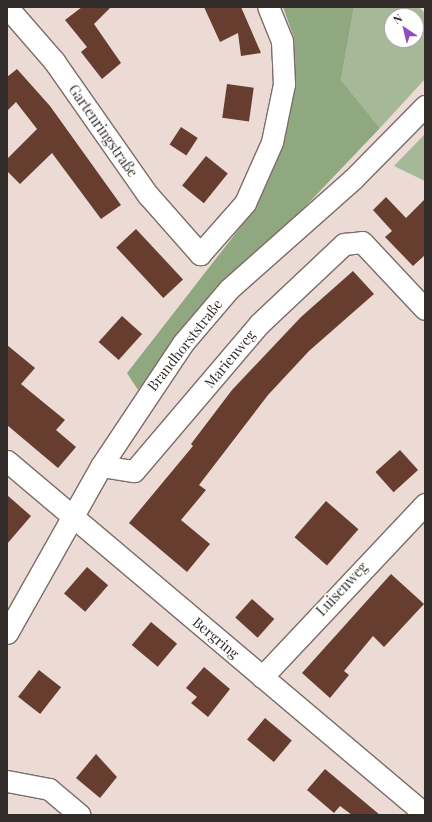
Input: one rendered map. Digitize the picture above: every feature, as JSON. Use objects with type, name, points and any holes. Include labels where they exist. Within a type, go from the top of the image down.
[{"type":"street","name":"Gartenringstraße","points":[[7,7],[54,61],[148,195],[200,254],[245,202],[272,142],[284,84],[282,41],[268,7]]},
{"type":"street","name":"Brandhorststraße","points":[[7,633],[71,516],[101,466],[170,360],[229,289],[353,179],[425,106]]},
{"type":"street","name":"Marienweg","points":[[101,466],[134,471],[259,324],[344,244],[362,242],[425,309]]},
{"type":"street","name":"Bergring","points":[[7,462],[425,814]]},
{"type":"street","name":"Luisenweg","points":[[262,677],[425,504]]},
{"type":"street","points":[[7,781],[49,789],[80,815]]},
{"type":"green space","points":[[283,7],[354,7],[341,80],[380,128],[280,233],[216,292],[138,390],[127,373],[253,211],[281,149],[295,84],[294,38]]},
{"type":"green space","points":[[354,7],[419,7],[420,8],[384,8],[384,48],[424,48],[424,12],[425,13],[425,79],[380,128],[341,80]]},
{"type":"green space","points":[[425,134],[425,181],[394,166]]},
{"type":"building","points":[[82,7],[111,7],[94,24],[121,63],[102,79],[81,52],[87,47],[65,20]]},
{"type":"building","points":[[204,7],[241,7],[261,53],[241,56],[238,33],[220,42]]},
{"type":"building","points":[[17,69],[50,106],[121,205],[101,219],[52,153],[20,184],[7,171],[7,159],[37,129],[16,102],[7,111],[7,77]]},
{"type":"building","points":[[227,84],[254,88],[249,121],[222,118]]},
{"type":"building","points":[[181,127],[198,138],[186,156],[170,145]]},
{"type":"building","points":[[206,156],[228,174],[204,203],[182,186]]},
{"type":"building","points":[[386,197],[406,218],[425,199],[425,255],[413,266],[385,237],[392,231],[373,210]]},
{"type":"building","points":[[136,229],[183,279],[163,298],[116,247]]},
{"type":"building","points":[[353,271],[374,294],[309,351],[268,395],[199,485],[206,490],[181,520],[210,544],[187,572],[129,523],[193,446],[191,444],[232,390],[301,317]]},
{"type":"building","points":[[122,316],[142,334],[119,360],[99,342]]},
{"type":"building","points":[[7,345],[35,368],[21,384],[65,420],[56,430],[76,447],[58,468],[7,425]]},
{"type":"building","points":[[400,450],[418,470],[394,492],[375,472]]},
{"type":"building","points":[[7,495],[31,516],[7,544]]},
{"type":"building","points":[[326,501],[358,529],[327,565],[295,537]]},
{"type":"building","points":[[87,567],[108,585],[85,612],[64,593]]},
{"type":"building","points":[[391,574],[424,604],[384,647],[373,636],[344,671],[349,675],[330,698],[302,673]]},
{"type":"building","points":[[252,599],[274,619],[258,638],[235,618]]},
{"type":"building","points":[[151,622],[177,644],[158,667],[132,645]]},
{"type":"building","points":[[204,667],[230,689],[208,717],[191,703],[197,697],[186,688]]},
{"type":"building","points":[[39,670],[61,687],[40,714],[18,697]]},
{"type":"building","points":[[265,718],[292,740],[274,762],[247,739]]},
{"type":"building","points":[[96,754],[117,777],[100,798],[76,778]]},
{"type":"building","points":[[325,769],[380,815],[352,815],[340,806],[334,813],[307,790]]}]
